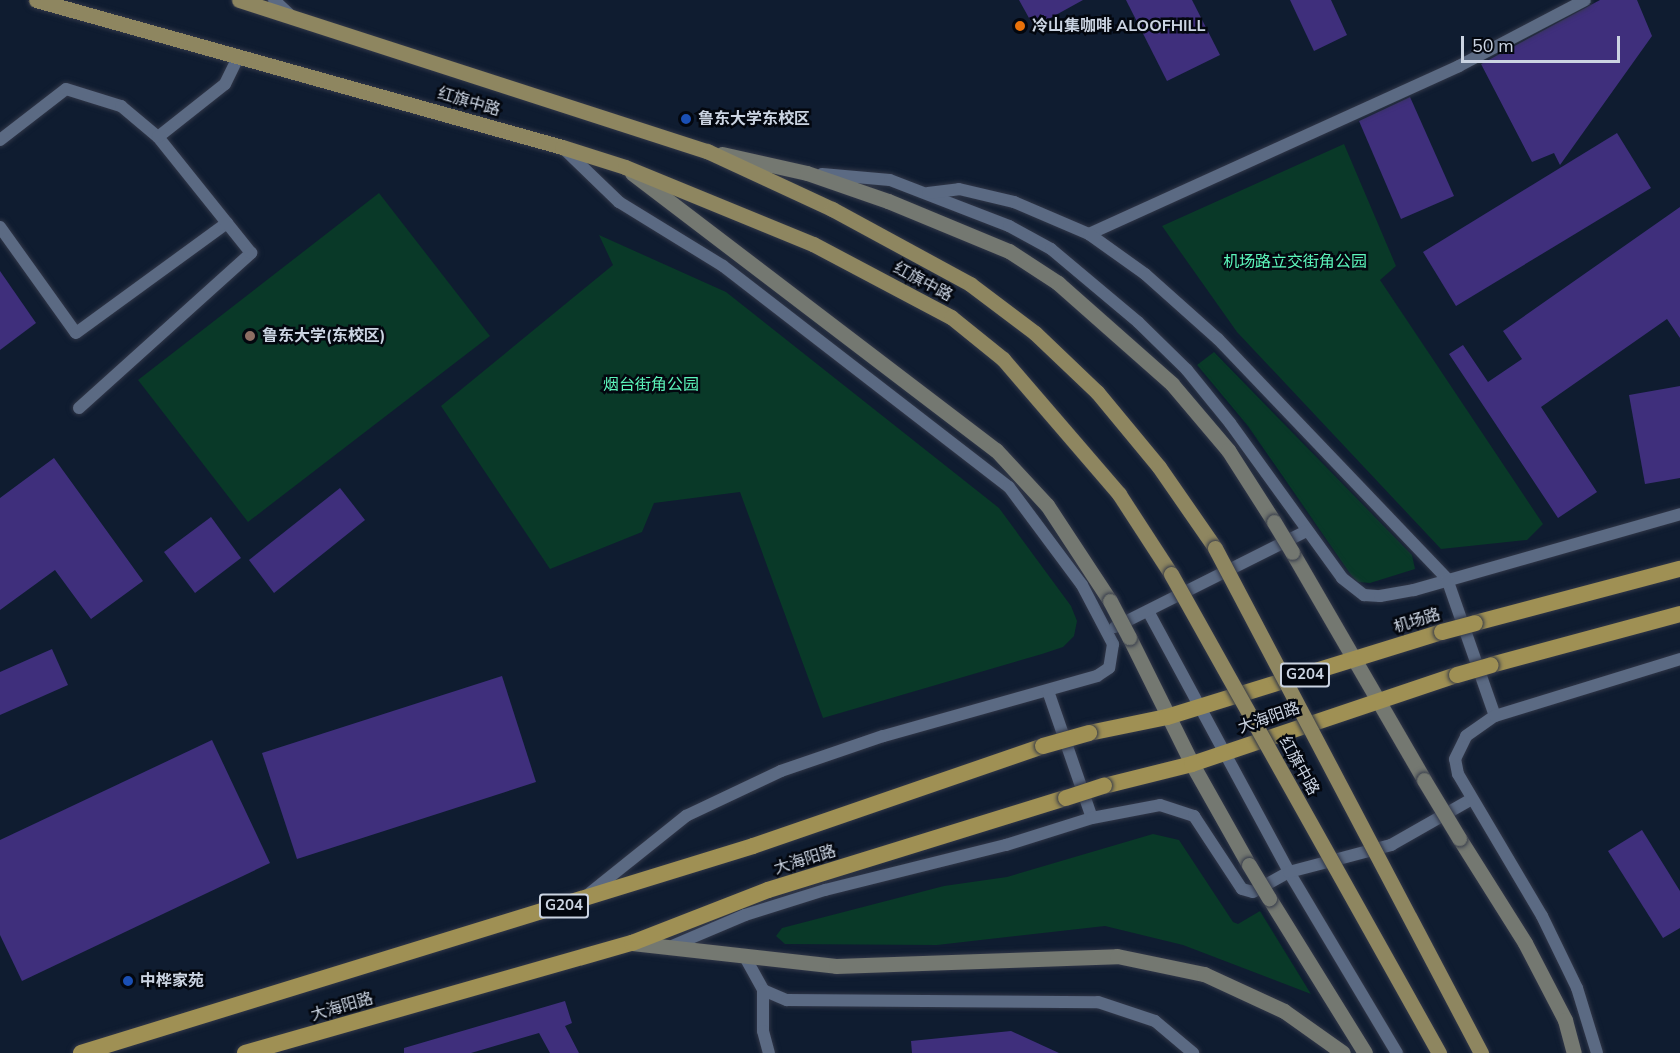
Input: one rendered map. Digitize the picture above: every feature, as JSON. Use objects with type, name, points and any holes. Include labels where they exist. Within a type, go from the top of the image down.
[{"type":"highway","name":"机场路","points":[[1167,717],[1442,632],[1680,569]]},
{"type":"highway","points":[[1375,700],[1491,665],[1680,614]]},
{"type":"highway","name":"大海阳路","points":[[245,1053],[632,943],[768,890],[1104,786],[1192,764],[1375,700]]},
{"type":"highway","name":"大海阳路","points":[[81,1053],[753,846],[1044,746],[1089,733],[1167,717]]},
{"type":"main road","name":"红旗中路","points":[[36,0],[562,147],[625,167],[813,244],[951,317],[1003,359],[1061,422],[1150,537],[1439,1053]]},
{"type":"main road","name":"红旗中路","points":[[239,0],[707,151],[832,209],[970,284],[1035,333],[1097,392],[1191,509],[1481,1053]]},
{"type":"main road","points":[[707,151],[807,173],[963,230],[1009,251],[1058,283],[1172,384],[1228,450],[1274,522],[1356,659],[1375,700],[1540,971],[1565,1020],[1574,1053]]},
{"type":"main road","points":[[625,167],[996,450],[1047,506],[1110,601],[1192,764],[1249,865],[1365,1053]]},
{"type":"main road","points":[[632,943],[836,966],[1117,956],[1214,978],[1284,1011],[1343,1053]]},
{"type":"lane","points":[[274,0],[293,17]]},
{"type":"lane","points":[[1089,234],[1459,66],[1585,0]]},
{"type":"lane","points":[[158,137],[225,84],[238,57]]},
{"type":"lane","points":[[0,140],[66,89],[121,106],[158,137],[251,253],[79,408]]},
{"type":"lane","points":[[562,147],[619,202],[723,266],[1009,487],[1082,585],[1113,644],[1108,668],[1096,676],[883,736],[781,771],[686,816],[580,901]]},
{"type":"lane","points":[[807,173],[890,180],[1009,226],[1051,249],[1138,322],[1187,370],[1230,423],[1342,578],[1364,595],[1394,594],[1680,514]]},
{"type":"lane","points":[[924,193],[959,189],[1014,202],[1089,234],[1145,274],[1218,339],[1447,579],[1495,716]]},
{"type":"lane","points":[[0,227],[76,333],[227,223]]},
{"type":"lane","points":[[1108,631],[1307,531]]},
{"type":"lane","points":[[1148,611],[1289,872],[1396,1053]]},
{"type":"lane","points":[[1597,1053],[1577,988],[1542,915],[1458,774],[1458,749],[1474,728],[1495,716],[1680,659]]},
{"type":"lane","points":[[1048,691],[1092,818]]},
{"type":"lane","points":[[672,946],[745,915],[825,890],[1006,845],[1092,818],[1168,806],[1194,816],[1203,826],[1245,891],[1253,892],[1289,872],[1391,844],[1472,799]]},
{"type":"lane","points":[[745,957],[763,990],[763,1031],[769,1053]]},
{"type":"lane","points":[[763,990],[787,1000],[1098,1002],[1155,1021],[1193,1053]]},
{"type":"green space","name":"机场路立交街角公园","points":[[1344,144],[1396,266],[1380,280],[1543,524],[1527,540],[1441,549],[1237,332],[1162,226]]},
{"type":"green space","points":[[379,193],[490,336],[248,522],[138,380]]},
{"type":"green space","name":"烟台街角公园","points":[[599,235],[726,292],[999,508],[1071,606],[1077,621],[1074,636],[1063,647],[1042,654],[823,718],[740,492],[654,503],[642,532],[550,569],[441,406],[613,265]]},
{"type":"green space","points":[[1214,352],[1412,555],[1415,569],[1370,583],[1358,582],[1351,575],[1248,426],[1197,365]]},
{"type":"green space","points":[[1153,834],[1179,840],[1233,922],[1238,924],[1260,911],[1311,994],[1183,945],[1105,926],[937,945],[785,944],[776,936],[782,928],[944,886],[1007,877]]},
{"type":"building","points":[[1019,0],[1083,0],[1034,27]]},
{"type":"building","points":[[1126,0],[1192,0],[1220,55],[1167,81]]},
{"type":"building","points":[[1290,0],[1331,0],[1347,35],[1314,51]]},
{"type":"building","points":[[1600,0],[1637,0],[1652,36],[1560,165],[1554,153],[1532,162],[1481,64]]},
{"type":"building","points":[[1410,97],[1454,196],[1401,219],[1359,121]]},
{"type":"building","points":[[1617,133],[1651,188],[1456,306],[1423,252]]},
{"type":"building","points":[[1680,207],[1680,338],[1667,319],[1541,407],[1597,492],[1558,518],[1449,354],[1463,345],[1488,382],[1522,359],[1503,331]]},
{"type":"building","points":[[0,271],[36,323],[0,350]]},
{"type":"building","points":[[1680,386],[1680,478],[1645,484],[1629,395]]},
{"type":"building","points":[[54,458],[143,581],[91,619],[55,570],[0,610],[0,498]]},
{"type":"building","points":[[340,488],[365,520],[274,593],[249,560]]},
{"type":"building","points":[[211,517],[241,558],[195,593],[164,552]]},
{"type":"building","points":[[52,649],[68,685],[0,715],[0,672]]},
{"type":"building","points":[[502,676],[536,782],[297,859],[262,753]]},
{"type":"building","points":[[212,740],[270,863],[22,981],[0,935],[0,840]]},
{"type":"building","points":[[1642,830],[1680,891],[1680,928],[1663,938],[1608,851]]},
{"type":"building","points":[[565,1001],[572,1023],[565,1026],[579,1053],[550,1053],[539,1033],[471,1053],[404,1053],[404,1048]]},
{"type":"building","points":[[1011,1031],[1059,1053],[912,1053],[911,1041]]},
{"type":"place","name":"冷山集咖啡 ALOOFHILL","points":[[1020,26]]},
{"type":"place","name":"鲁东大学东校区","points":[[686,119]]},
{"type":"place","name":"鲁东大学(东校区)","points":[[250,336]]},
{"type":"place","name":"中桦家苑","points":[[128,981]]}]
